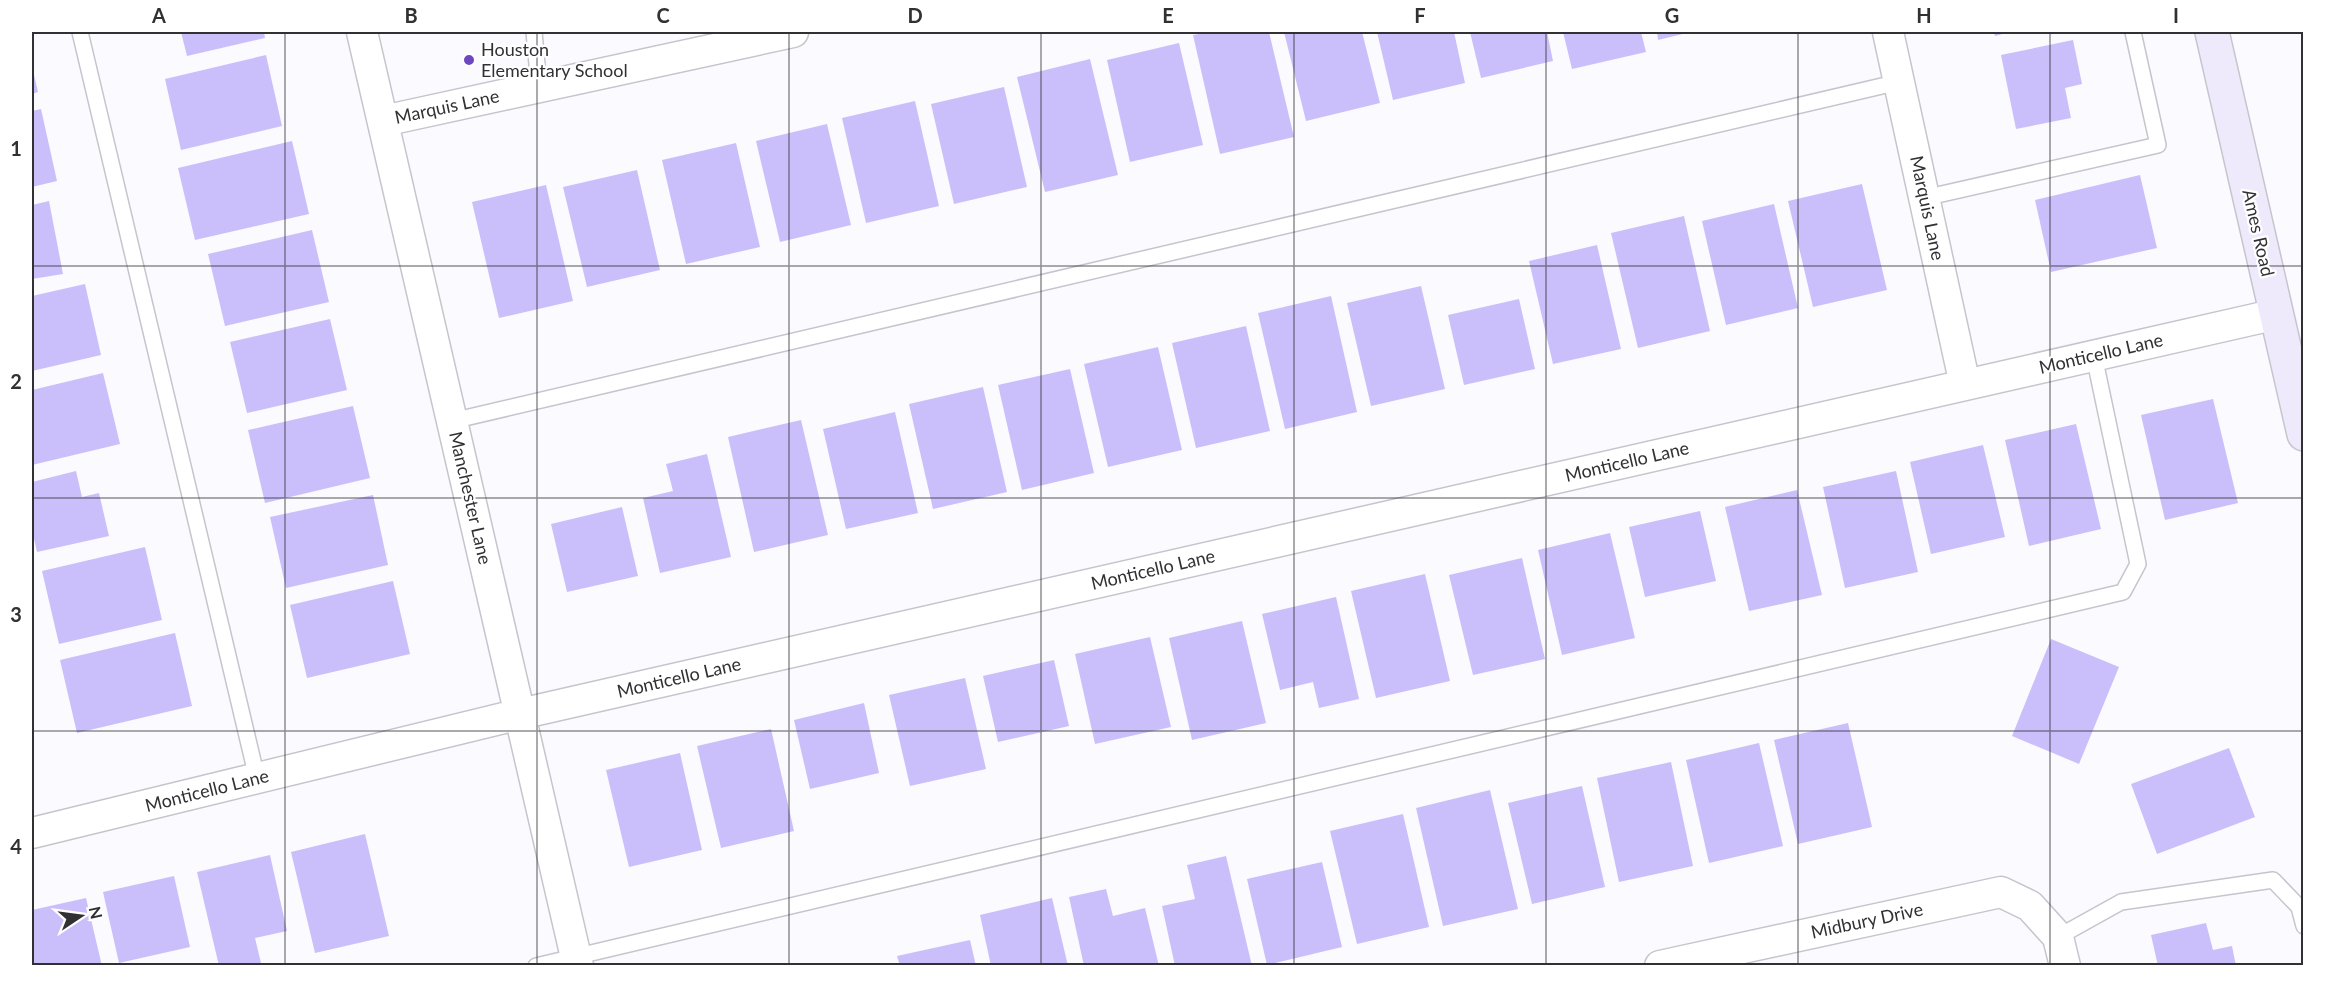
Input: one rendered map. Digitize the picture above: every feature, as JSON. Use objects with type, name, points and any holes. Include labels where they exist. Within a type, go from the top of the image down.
[{"type":"street","name":"Manchester Lane","points":[[362,32],[577,960]]},
{"type":"street","name":"Marquis Lane","points":[[383,121],[793,32]]},
{"type":"street","name":"Marquis Lane","points":[[1888,32],[1965,385]]},
{"type":"street","name":"Ames Road","points":[[2212,32],[2304,434]]},
{"type":"street","name":"Monticello Lane","points":[[32,833],[520,714],[2277,314]]},
{"type":"street","name":"Midbury Drive","points":[[1660,966],[2001,892],[2030,906],[2061,951]]},
{"type":"lane","points":[[80,32],[257,778]]},
{"type":"lane","points":[[534,32],[539,86]]},
{"type":"lane","points":[[1924,198],[2158,145],[2133,32]]},
{"type":"lane","points":[[452,421],[1899,82]]},
{"type":"lane","points":[[536,966],[577,960],[2122,592],[2138,564],[2094,356]]},
{"type":"lane","points":[[2061,951],[2121,902],[2273,880],[2299,907],[2304,926]]},
{"type":"building","points":[[181,32],[264,32],[265,38],[187,56]]},
{"type":"building","points":[[1210,32],[1269,32],[1294,137],[1220,154],[1193,35]]},
{"type":"building","points":[[1284,32],[1362,32],[1380,103],[1306,121]]},
{"type":"building","points":[[1377,32],[1454,32],[1465,83],[1393,100]]},
{"type":"building","points":[[1470,32],[1547,32],[1553,61],[1481,78]]},
{"type":"building","points":[[1563,32],[1641,32],[1646,52],[1572,69]]},
{"type":"building","points":[[1657,32],[1691,32],[1658,40]]},
{"type":"building","points":[[1994,32],[2010,32],[1995,36]]},
{"type":"building","points":[[2073,40],[2082,84],[2065,88],[2071,118],[2016,129],[2001,55]]},
{"type":"building","points":[[1179,43],[1203,145],[1130,162],[1107,60]]},
{"type":"building","points":[[266,55],[282,126],[181,150],[165,79]]},
{"type":"building","points":[[1090,59],[1118,175],[1045,192],[1017,77]]},
{"type":"building","points":[[32,66],[38,92],[32,94]]},
{"type":"building","points":[[1004,87],[1027,187],[954,204],[931,104]]},
{"type":"building","points":[[915,101],[939,206],[866,223],[842,118]]},
{"type":"building","points":[[41,109],[57,181],[32,187],[32,111]]},
{"type":"building","points":[[827,124],[851,225],[780,242],[756,141]]},
{"type":"building","points":[[292,141],[309,214],[195,240],[178,168]]},
{"type":"building","points":[[736,143],[760,247],[686,264],[662,160]]},
{"type":"building","points":[[637,170],[660,270],[587,287],[563,187]]},
{"type":"building","points":[[2140,175],[2157,248],[2051,272],[2035,200]]},
{"type":"building","points":[[1862,184],[1887,290],[1813,307],[1788,201]]},
{"type":"building","points":[[546,185],[573,301],[499,318],[472,202]]},
{"type":"building","points":[[49,201],[63,274],[32,279],[32,205]]},
{"type":"building","points":[[1774,204],[1798,308],[1726,325],[1702,221]]},
{"type":"building","points":[[1684,216],[1710,331],[1638,348],[1611,233]]},
{"type":"building","points":[[312,230],[329,302],[225,326],[208,254]]},
{"type":"building","points":[[1597,245],[1621,349],[1553,364],[1529,261]]},
{"type":"building","points":[[85,284],[101,355],[32,371],[32,296]]},
{"type":"building","points":[[1421,286],[1445,389],[1371,406],[1347,303]]},
{"type":"building","points":[[1331,296],[1357,412],[1285,429],[1258,313]]},
{"type":"building","points":[[1519,299],[1535,369],[1464,385],[1448,315]]},
{"type":"building","points":[[330,319],[347,390],[247,413],[230,342]]},
{"type":"building","points":[[1246,326],[1270,431],[1196,448],[1172,343]]},
{"type":"building","points":[[1158,347],[1182,450],[1108,467],[1084,364]]},
{"type":"building","points":[[1070,369],[1094,473],[1022,490],[998,385]]},
{"type":"building","points":[[103,373],[120,444],[32,465],[32,390]]},
{"type":"building","points":[[983,387],[1007,492],[933,509],[909,404]]},
{"type":"building","points":[[2213,399],[2238,503],[2165,520],[2141,415]]},
{"type":"building","points":[[353,406],[370,478],[265,503],[248,430]]},
{"type":"building","points":[[895,412],[918,513],[846,529],[823,429]]},
{"type":"building","points":[[801,420],[828,535],[754,552],[728,437]]},
{"type":"building","points":[[2076,424],[2101,529],[2029,546],[2005,440]]},
{"type":"building","points":[[1983,445],[2005,537],[1931,554],[1910,462]]},
{"type":"building","points":[[707,454],[731,557],[660,573],[643,498],[673,491],[666,464]]},
{"type":"building","points":[[76,471],[82,497],[99,493],[109,536],[37,552],[32,530],[32,482]]},
{"type":"building","points":[[1896,471],[1918,572],[1845,588],[1823,487]]},
{"type":"building","points":[[1797,490],[1822,595],[1749,611],[1725,507]]},
{"type":"building","points":[[373,495],[388,565],[286,588],[270,517]]},
{"type":"building","points":[[622,507],[638,576],[567,592],[551,524]]},
{"type":"building","points":[[1700,511],[1716,581],[1645,597],[1629,527]]},
{"type":"building","points":[[1610,533],[1635,638],[1562,655],[1538,550]]},
{"type":"building","points":[[145,547],[162,620],[59,644],[42,571]]},
{"type":"building","points":[[1522,558],[1545,659],[1473,675],[1449,575]]},
{"type":"building","points":[[1425,574],[1450,681],[1376,698],[1351,591]]},
{"type":"building","points":[[393,581],[410,654],[307,678],[290,605]]},
{"type":"building","points":[[1336,597],[1359,699],[1319,708],[1313,682],[1280,690],[1262,614]]},
{"type":"building","points":[[1242,621],[1266,723],[1192,740],[1169,638]]},
{"type":"building","points":[[175,633],[192,706],[77,733],[60,660]]},
{"type":"building","points":[[1150,637],[1171,727],[1095,744],[1075,654]]},
{"type":"building","points":[[2051,639],[2119,667],[2079,764],[2012,736]]},
{"type":"building","points":[[1054,660],[1069,726],[998,742],[983,676]]},
{"type":"building","points":[[965,678],[986,769],[910,786],[889,695]]},
{"type":"building","points":[[864,703],[879,773],[810,789],[794,720]]},
{"type":"building","points":[[1848,723],[1872,827],[1798,844],[1774,740]]},
{"type":"building","points":[[771,729],[794,831],[721,848],[697,746]]},
{"type":"building","points":[[1759,743],[1783,846],[1709,863],[1686,760]]},
{"type":"building","points":[[2229,748],[2255,817],[2157,854],[2131,784]]},
{"type":"building","points":[[680,753],[702,850],[629,867],[606,770]]},
{"type":"building","points":[[1671,762],[1693,866],[1619,882],[1597,778]]},
{"type":"building","points":[[1582,786],[1605,887],[1532,904],[1508,803]]},
{"type":"building","points":[[1490,790],[1518,909],[1443,926],[1416,808]]},
{"type":"building","points":[[1403,814],[1429,927],[1357,944],[1330,831]]},
{"type":"building","points":[[365,834],[389,936],[315,953],[291,852]]},
{"type":"building","points":[[270,855],[287,931],[255,938],[261,963],[250,966],[219,966],[197,872]]},
{"type":"building","points":[[1226,856],[1252,966],[1175,966],[1162,906],[1195,899],[1187,865]]},
{"type":"building","points":[[1322,862],[1342,947],[1267,965],[1247,879]]},
{"type":"building","points":[[174,876],[190,947],[119,963],[103,892]]},
{"type":"building","points":[[1106,889],[1113,916],[1145,908],[1159,966],[1084,966],[1069,897]]},
{"type":"building","points":[[86,898],[102,966],[32,966],[32,910]]},
{"type":"building","points":[[1052,898],[1068,966],[991,966],[980,915]]},
{"type":"building","points":[[2206,923],[2213,950],[2232,946],[2236,966],[2158,966],[2151,935]]},
{"type":"building","points":[[970,940],[976,966],[900,966],[897,956]]},
{"type":"place","name":"Houston Elementary School","points":[[469,60]]}]
